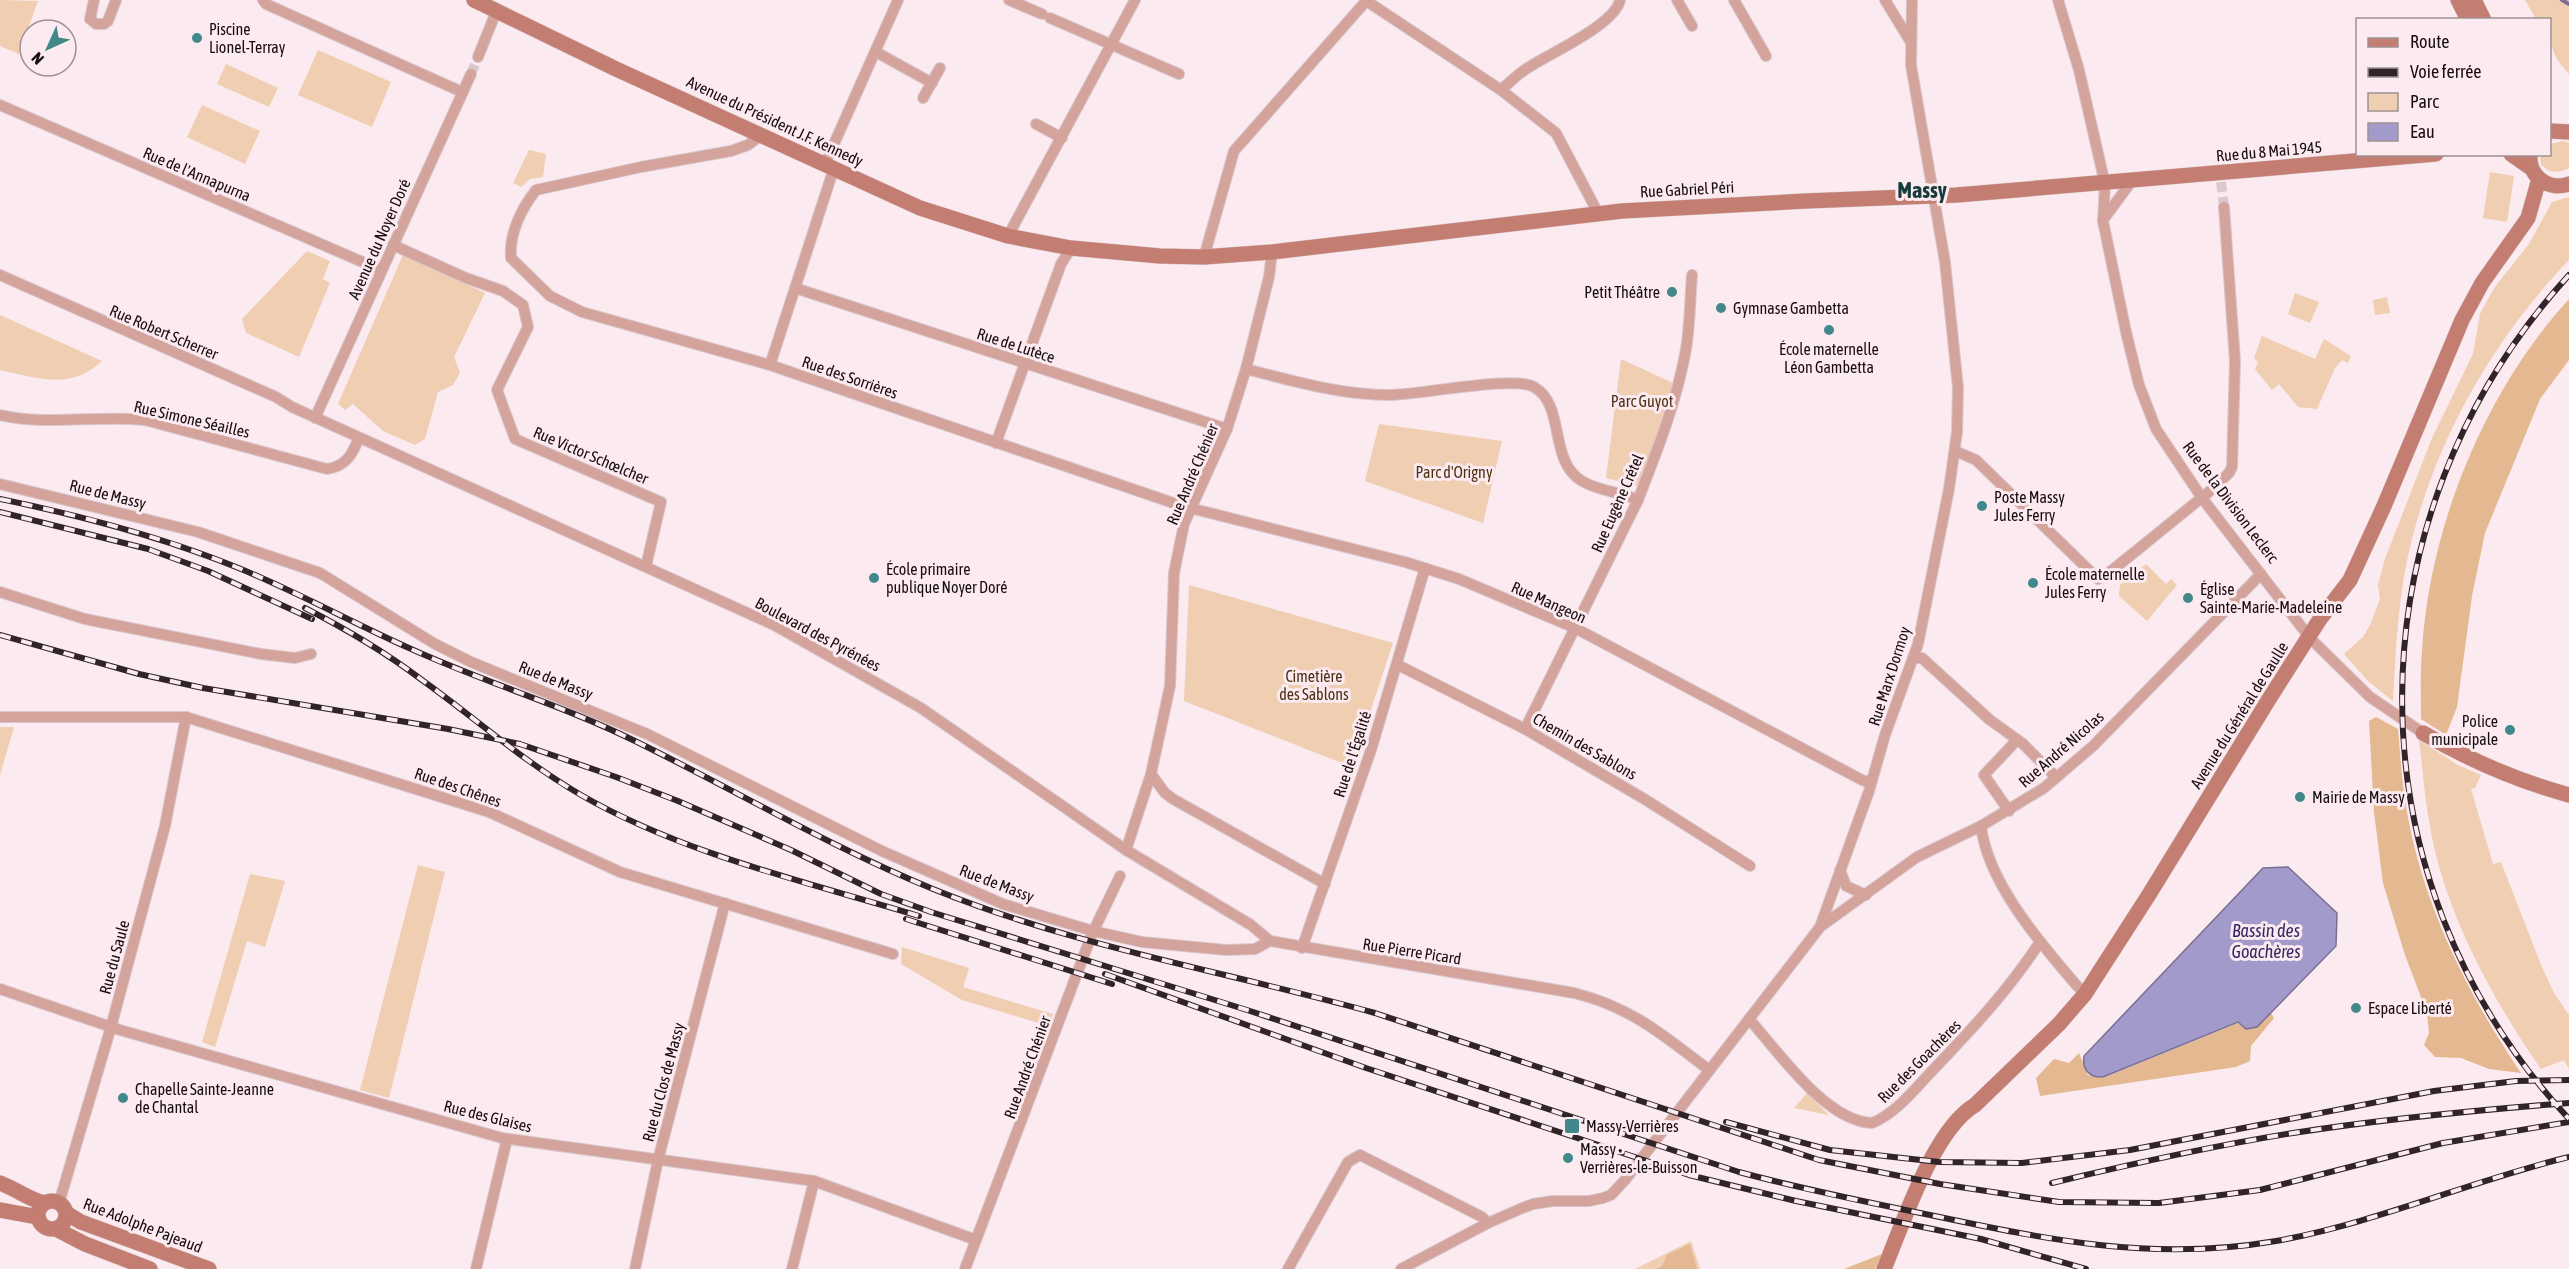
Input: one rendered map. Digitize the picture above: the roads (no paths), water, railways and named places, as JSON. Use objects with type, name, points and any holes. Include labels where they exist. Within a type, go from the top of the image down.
[{"type":"street","points":[[94,0],[90,19],[96,24],[104,24],[108,21],[116,0]]},
{"type":"street","points":[[263,0],[266,4],[306,23],[462,92]]},
{"type":"street","name":"Avenue du Président J.F. Kennedy","points":[[474,0],[498,6],[761,135],[920,208],[1008,236],[1071,248],[1160,256],[1204,257]]},
{"type":"street","points":[[771,366],[830,166],[898,0]]},
{"type":"street","points":[[1009,0],[1179,74]]},
{"type":"street","points":[[1008,236],[1136,0]]},
{"type":"street","points":[[1204,257],[1234,151],[1366,0],[1501,90],[1556,134],[1598,213]]},
{"type":"street","points":[[1501,90],[1525,69],[1605,20],[1619,6],[1620,0]]},
{"type":"street","points":[[1677,0],[1692,26]]},
{"type":"street","points":[[1734,0],[1766,56]]},
{"type":"street","points":[[1885,0],[1910,41]]},
{"type":"street","name":"Rue Marx Dormoy","points":[[1820,927],[1913,658],[1955,452],[1958,388],[1945,262],[1911,65],[1912,0]]},
{"type":"street","name":"Rue de la Division Leclerc","points":[[2058,0],[2079,70],[2106,184],[2103,221],[2126,332],[2149,413],[2156,429],[2202,498],[2310,638],[2370,697],[2423,733],[2474,760],[2569,796]]},
{"type":"street","points":[[2458,0],[2467,18]]},
{"type":"street","points":[[2474,0],[2483,18]]},
{"type":"street","points":[[478,57],[498,6]]},
{"type":"street","points":[[876,52],[932,83]]},
{"type":"street","points":[[923,98],[940,68]]},
{"type":"street","name":"Avenue du Noyer Doré","points":[[315,418],[471,74]]},
{"type":"street","name":"Rue de l'Annapurna","points":[[0,105],[381,270]]},
{"type":"street","points":[[1036,124],[1062,138]]},
{"type":"street","name":"Rue des Sorrières","points":[[761,135],[748,145],[731,151],[630,169],[536,190],[517,222],[510,243],[511,258],[550,296],[582,312],[771,366],[1192,508]]},
{"type":"street","name":"Rue du 8 Mai 1945","points":[[2106,184],[2221,178],[2401,156]]},
{"type":"street","points":[[2514,156],[2533,167],[2557,187],[2569,184]]},
{"type":"street","name":"Avenue du Général de Gaulle","points":[[1884,1269],[1932,1159],[1944,1138],[1964,1112],[1975,1105],[2059,1024],[2085,994],[2269,699],[2323,615],[2350,580],[2398,475],[2462,320],[2482,283],[2528,218],[2533,167]]},
{"type":"street","points":[[2103,221],[2131,182]]},
{"type":"street","name":"Rue Gabriel Péri","points":[[1204,257],[1272,252],[1514,225],[1598,213],[1806,201],[1933,197],[2106,184]]},
{"type":"street","points":[[1955,452],[1976,460],[2098,579],[2110,572],[2202,498],[2229,473],[2232,467],[2234,441],[2235,362],[2223,207]]},
{"type":"street","name":"Rue Victor Schœlcher","points":[[393,245],[466,278],[503,291],[524,305],[528,327],[497,390],[515,439],[661,502],[646,567]]},
{"type":"street","points":[[996,443],[1023,363],[1061,264],[1071,248]]},
{"type":"street","name":"Rue André Chénier","points":[[1126,850],[1151,774],[1170,686],[1176,562],[1184,524],[1227,429],[1246,369],[1269,277],[1272,252]]},
{"type":"street","name":"Rue Robert Scherrer","points":[[0,275],[276,397],[315,418]]},
{"type":"street","name":"Rue Eugène Crétel","points":[[1525,729],[1638,500],[1668,418],[1686,349],[1692,275]]},
{"type":"street","name":"Rue de Lutèce","points":[[795,288],[1227,429]]},
{"type":"street","points":[[1246,369],[1323,388],[1388,395],[1512,382],[1534,387],[1550,404],[1560,446],[1570,470],[1582,482],[1638,500]]},
{"type":"street","name":"Rue Simone Séailles","points":[[0,415],[46,421],[126,418],[145,420],[327,469],[339,467],[350,457],[359,438]]},
{"type":"street","name":"Boulevard des Pyrénées","points":[[315,418],[774,625],[921,708],[1126,850],[1251,925],[1270,941]]},
{"type":"street","name":"Rue de Massy","points":[[0,484],[198,532],[320,573],[435,644],[471,662],[646,734],[873,847],[1003,904],[1093,931]]},
{"type":"street","name":"Rue Mangeon","points":[[1192,508],[1425,568],[1459,579],[1575,628],[1871,783]]},
{"type":"street","name":"Rue de l'Égalité","points":[[1302,948],[1398,664],[1425,568]]},
{"type":"street","name":"Rue André Nicolas","points":[[1820,927],[1917,857],[1981,826],[2030,798],[2093,746],[2261,573]]},
{"type":"street","points":[[0,592],[85,619],[261,654],[295,658],[311,654]]},
{"type":"street","points":[[1913,658],[1923,658],[2056,777]]},
{"type":"street","name":"Chemin des Sablons","points":[[1398,664],[1525,729],[1646,800],[1750,866]]},
{"type":"street","name":"Rue des Chênes","points":[[0,717],[186,717],[489,812],[620,872],[892,954]]},
{"type":"street","name":"Rue du Saule","points":[[52,1209],[111,1027],[165,826],[186,717]]},
{"type":"street","points":[[2009,811],[1984,775],[2017,740]]},
{"type":"street","points":[[1151,774],[1173,799],[1325,884]]},
{"type":"street","points":[[1981,826],[1986,850],[2008,895],[2040,942],[2078,987]]},
{"type":"street","points":[[1840,870],[1846,886],[1866,895]]},
{"type":"street","name":"Rue André Chénier","points":[[965,1269],[1026,1114],[1093,931],[1120,876]]},
{"type":"street","name":"Rue du Clos de Massy","points":[[635,1269],[658,1160],[725,903]]},
{"type":"street","points":[[1401,1269],[1488,1223],[1533,1204],[1589,1201],[1611,1195],[1625,1180],[1820,927]]},
{"type":"street","name":"Rue Pierre Picard","points":[[1093,931],[1142,942],[1226,950],[1255,949],[1270,941],[1598,999],[1642,1021],[1709,1070]]},
{"type":"street","name":"Rue des Goachères","points":[[1749,1019],[1812,1091],[1837,1110],[1872,1123],[1905,1099],[1996,1004],[2040,942]]},
{"type":"street","name":"Rue des Glaises","points":[[0,989],[111,1027],[507,1139],[814,1180],[976,1240]]},
{"type":"street","name":"Avenue du Général de Gaulle","points":[[1891,1269],[1936,1164],[1975,1105]]},
{"type":"street","points":[[476,1269],[507,1139]]},
{"type":"street","points":[[1288,1269],[1348,1161],[1360,1155],[1482,1217],[1488,1223]]},
{"type":"street","points":[[792,1269],[814,1180]]},
{"type":"street","name":"Rue Adolphe Pajeaud","points":[[0,1183],[14,1188],[27,1198],[81,1222],[209,1269]]},
{"type":"street","points":[[56,1229],[65,1221],[52,1209],[46,1228],[56,1229],[85,1244],[150,1269]]},
{"type":"street","name":"Rue Adolphe Pajeaud","points":[[0,1210],[52,1209]]},
{"type":"water","name":"Bassin des Goachères","points":[[2288,867],[2337,913],[2336,946],[2257,1027],[2246,1029],[2238,1022],[2103,1077],[2090,1074],[2085,1069],[2084,1056],[2263,868]]},
{"type":"waterway","points":[[2562,0],[2569,4]]},
{"type":"tunnel","points":[[471,74],[478,57]]},
{"type":"tunnel","points":[[2221,182],[2224,207]]},
{"type":"railway","points":[[2569,275],[2496,371],[2444,475],[2413,585],[2402,697],[2412,810],[2443,919],[2496,1023],[2569,1119]]},
{"type":"railway","points":[[0,499],[122,528],[241,569],[437,660],[607,728],[857,855],[933,889],[987,909],[1097,943],[1375,1013],[1819,1160],[1940,1184],[2059,1202],[2159,1203],[2260,1190],[2443,1143],[2569,1122]]},
{"type":"railway","points":[[0,512],[148,549],[208,571],[312,619]]},
{"type":"railway","points":[[305,608],[394,660],[560,782],[620,816],[661,834],[746,865],[919,916]]},
{"type":"railway","points":[[0,635],[139,674],[203,688],[448,729],[520,744],[678,801],[791,850],[881,894],[931,912],[1247,1010],[1739,1172],[1834,1195],[2017,1233],[2144,1249],[2231,1247],[2276,1241],[2350,1224],[2569,1157]]},
{"type":"railway","points":[[906,919],[1112,984]]},
{"type":"railway","points":[[1105,974],[1366,1068],[1689,1175],[1796,1201],[1981,1239],[2086,1269]]},
{"type":"railway","points":[[1726,1122],[1830,1150],[1939,1162],[2022,1163],[2130,1150],[2434,1091],[2516,1081],[2569,1080]]},
{"type":"railway","points":[[2052,1183],[2172,1156],[2293,1133],[2431,1115],[2569,1103]]},
{"type":"place","name":"Piscine Lionel-Terray","points":[[197,38]]},
{"type":"place","name":"Petit Théâtre","points":[[1672,292]]},
{"type":"place","name":"Gymnase Gambetta","points":[[1721,308]]},
{"type":"place","name":"École maternelle Léon Gambetta","points":[[1829,330]]},
{"type":"place","name":"Poste Massy Jules Ferry","points":[[1982,506]]},
{"type":"place","name":"École primaire publique Noyer Doré","points":[[874,578]]},
{"type":"place","name":"École maternelle Jules Ferry","points":[[2033,583]]},
{"type":"place","name":"Église Sainte-Marie-Madeleine","points":[[2188,598]]},
{"type":"place","name":"Police municipale","points":[[2510,730]]},
{"type":"place","name":"Mairie de Massy","points":[[2300,797]]},
{"type":"place","name":"Espace Liberté","points":[[2356,1008]]},
{"type":"place","name":"Chapelle Sainte-Jeanne de Chantal","points":[[123,1098]]},
{"type":"place","name":"Massy-Verrières","points":[[1572,1126]]},
{"type":"place","name":"Massy - Verrières-le-Buisson","points":[[1568,1158]]},
{"type":"district","name":"Massy","points":[[1922,190]]},
{"type":"park label","name":"Parc Guyot","points":[[1642,401]]},
{"type":"park label","name":"Parc d'Origny","points":[[1454,472]]},
{"type":"park label","name":"Cimetière des Sablons","points":[[1314,685]]}]
